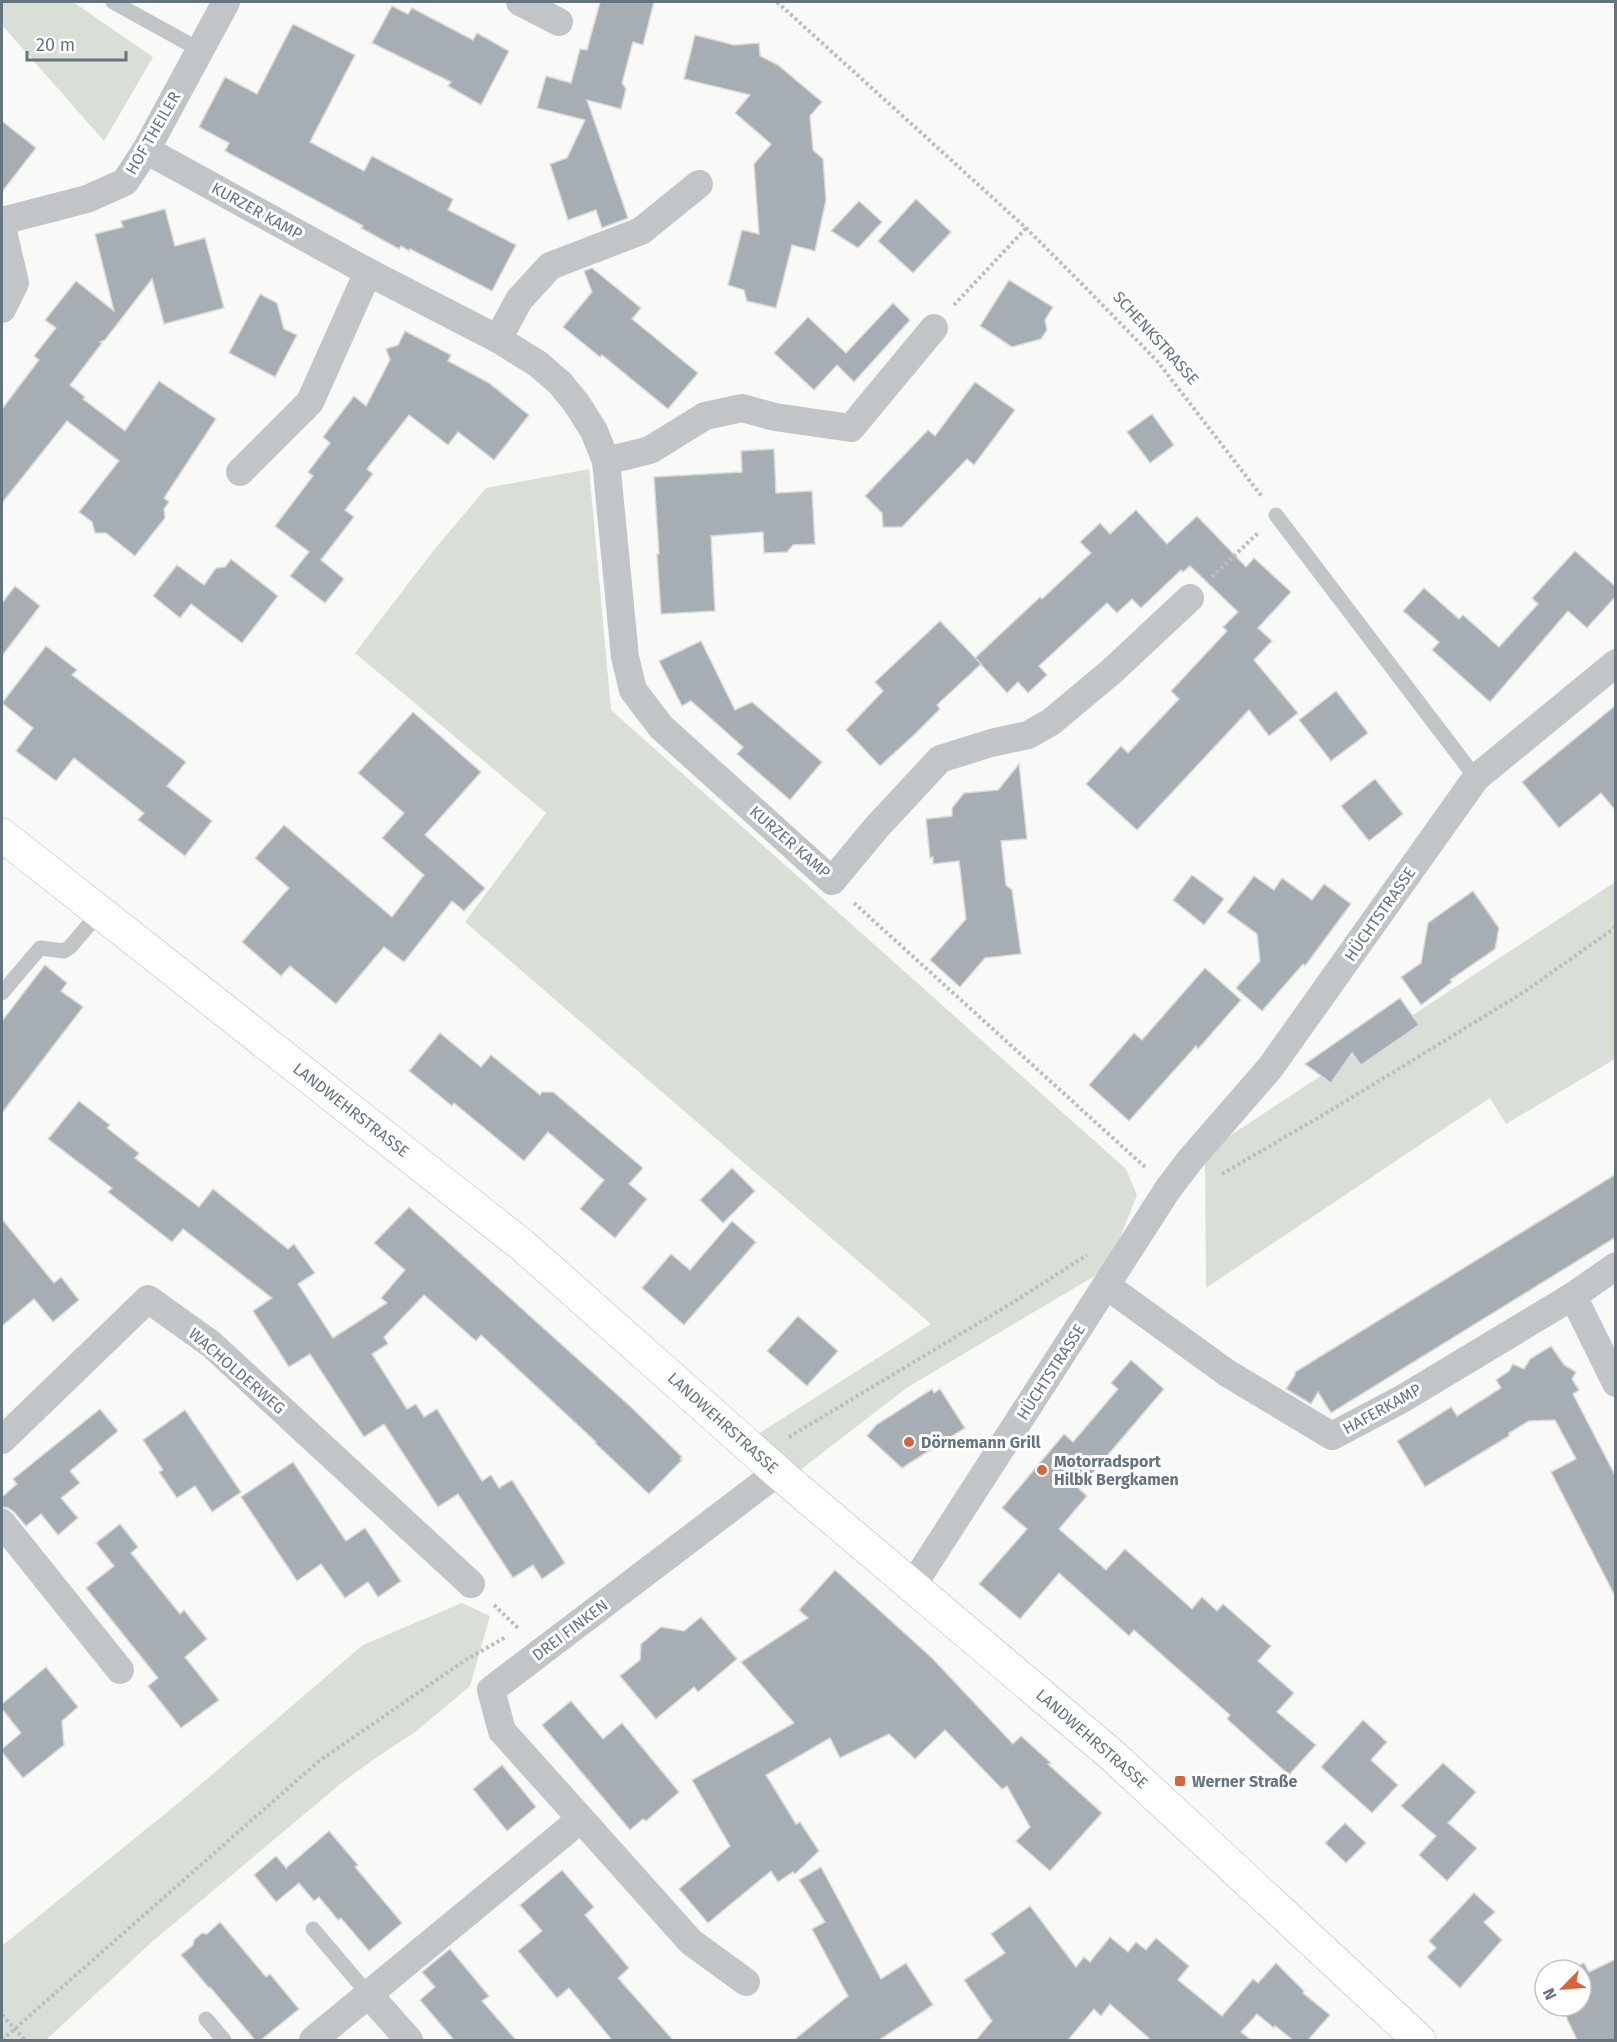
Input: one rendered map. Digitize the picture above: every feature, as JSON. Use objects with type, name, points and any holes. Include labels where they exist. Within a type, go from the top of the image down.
[{"type":"main road","name":"LANDWEHRSTRASSE","points":[[2,835],[522,1245],[778,1472],[1160,1798],[1419,2040]]},
{"type":"street","name":"HOF THEILER","points":[[2,221],[87,199],[125,182],[146,150],[226,2]]},
{"type":"street","points":[[520,2],[559,22]]},
{"type":"street","name":"KURZER KAMP","points":[[146,150],[368,272],[498,339],[538,364],[560,383],[594,431],[606,461],[625,657],[633,690],[661,728],[832,881],[876,828],[940,759],[991,743],[1028,735],[1051,722],[1112,671],[1190,598]]},
{"type":"street","points":[[498,339],[519,300],[550,266],[641,231],[699,184]]},
{"type":"street","points":[[2,226],[15,283],[2,309]]},
{"type":"street","points":[[240,472],[310,402],[368,272]]},
{"type":"street","points":[[606,461],[650,450],[705,416],[742,408],[775,417],[851,428],[934,328]]},
{"type":"street","name":"HÜCHTSTRASSE","points":[[913,1585],[1168,1189],[1190,1160],[1270,1068],[1476,778],[1616,663]]},
{"type":"street","name":"HAFERKAMP","points":[[1107,1286],[1227,1373],[1332,1437],[1402,1399],[1572,1296],[1616,1266]]},
{"type":"street","points":[[1572,1296],[1616,1383]]},
{"type":"street","name":"WACHOLDERWEG","points":[[2,1440],[148,1299],[211,1344],[471,1584]]},
{"type":"street","name":"DREI FINKEN","points":[[746,1982],[691,1942],[502,1731],[491,1690],[778,1472]]},
{"type":"street","points":[[2,1523],[120,1671]]},
{"type":"street","points":[[313,2040],[581,1819]]},
{"type":"street","points":[[369,1995],[409,2040]]},
{"type":"lane","points":[[113,2],[200,50]]},
{"type":"lane","points":[[1276,515],[1476,778]]},
{"type":"lane","points":[[2,993],[40,948],[64,951],[100,912]]},
{"type":"lane","points":[[313,1929],[369,1995]]},
{"type":"lane","points":[[206,2019],[224,2040]]},
{"type":"path","name":"SCHENKSTRASSE","points":[[777,2],[1026,228],[1158,362],[1276,515]]},
{"type":"path","points":[[934,328],[1026,228]]},
{"type":"path","points":[[1190,598],[1276,515]]},
{"type":"path","points":[[832,881],[891,938],[1168,1189]]},
{"type":"path","points":[[1217,1176],[1338,1106],[1524,992],[1616,927]]},
{"type":"path","points":[[2,2015],[25,2040]]},
{"type":"shaded area","points":[[2,2],[73,2],[153,57],[104,141],[2,25]]},
{"type":"shaded area","points":[[589,469],[611,710],[1126,1169],[1137,1195],[1108,1268],[908,1387],[787,1480],[744,1443],[931,1324],[465,922],[546,813],[355,653],[434,550],[486,488]]},
{"type":"shaded area","points":[[1615,882],[1615,1059],[1506,1124],[1490,1098],[1206,1288],[1205,1152]]},
{"type":"shaded area","points":[[462,1603],[490,1616],[470,1686],[414,1733],[344,1781],[154,1940],[46,2040],[2,2040],[2,1946],[187,1796],[363,1645]]},
{"type":"building","points":[[600,2],[654,2],[643,45],[633,42],[622,83],[626,89],[621,109],[587,100],[628,218],[602,228],[596,210],[568,220],[550,164],[567,158],[585,120],[537,108],[546,76],[571,83],[580,49],[587,50]]},
{"type":"building","points":[[392,6],[408,14],[412,8],[473,40],[477,33],[509,51],[481,105],[448,86],[451,82],[372,43]]},
{"type":"building","points":[[293,24],[355,55],[310,142],[364,171],[372,156],[453,199],[448,210],[516,245],[492,291],[410,249],[409,251],[401,246],[399,249],[361,228],[363,226],[225,151],[229,143],[199,127],[225,77],[257,94]]},
{"type":"building","points":[[695,35],[734,45],[759,43],[760,56],[778,65],[822,102],[810,116],[813,150],[823,159],[826,200],[815,251],[792,245],[776,308],[747,301],[744,290],[728,285],[742,230],[759,234],[754,164],[771,144],[735,113],[750,95],[684,79]]},
{"type":"building","points":[[2,121],[36,148],[2,192]]},
{"type":"building","points":[[916,199],[951,232],[913,273],[878,241]]},
{"type":"building","points":[[859,201],[882,222],[858,248],[831,231]]},
{"type":"building","points":[[165,209],[175,246],[205,238],[224,308],[164,324],[152,279],[105,340],[100,342],[102,343],[70,385],[85,397],[83,399],[125,431],[159,381],[216,419],[164,498],[169,502],[164,509],[165,518],[135,556],[106,533],[95,533],[92,522],[79,512],[119,461],[67,421],[2,503],[2,409],[39,360],[34,356],[56,328],[45,320],[76,281],[114,311],[95,234],[123,227],[121,221]]},
{"type":"building","points":[[592,268],[641,308],[632,319],[698,373],[668,409],[602,355],[600,357],[563,327],[592,292],[584,271]]},
{"type":"building","points":[[1009,280],[1053,307],[1045,320],[1047,330],[1041,339],[1012,347],[980,326]]},
{"type":"building","points":[[260,294],[277,303],[284,329],[297,335],[275,377],[229,353]]},
{"type":"building","points":[[893,303],[910,320],[854,382],[837,365],[814,390],[774,353],[808,317],[846,353]]},
{"type":"building","points":[[405,331],[451,355],[448,361],[489,383],[529,415],[494,460],[458,432],[448,445],[409,415],[367,469],[373,474],[345,510],[354,517],[321,560],[344,579],[325,603],[290,576],[309,552],[275,526],[313,476],[308,472],[330,443],[323,437],[354,396],[366,406],[390,360],[386,349],[398,345]]},
{"type":"building","points":[[975,382],[1015,410],[974,465],[967,459],[902,527],[883,527],[882,513],[865,496],[928,430],[935,436]]},
{"type":"building","points":[[1152,414],[1174,445],[1150,463],[1127,432]]},
{"type":"building","points":[[774,449],[776,493],[812,491],[815,544],[793,545],[787,552],[764,553],[763,532],[711,536],[715,611],[661,614],[654,477],[742,472],[741,451]]},
{"type":"building","points":[[1136,510],[1167,544],[1197,516],[1246,567],[1254,558],[1291,592],[1258,628],[1272,641],[1254,660],[1298,713],[1269,736],[1249,710],[1137,830],[1086,784],[1121,746],[1128,753],[1179,699],[1171,691],[1227,631],[1223,627],[1238,612],[1190,566],[1183,572],[1181,570],[1141,608],[1132,599],[1117,613],[1107,603],[1039,666],[1047,675],[1028,693],[1018,682],[1007,693],[975,658],[1091,553],[1080,542],[1100,523],[1110,534]]},
{"type":"building","points":[[1575,551],[1616,587],[1616,596],[1587,628],[1568,611],[1490,702],[1432,650],[1439,642],[1403,611],[1424,588],[1459,619],[1463,615],[1499,647],[1538,604],[1532,598]]},
{"type":"building","points":[[231,559],[278,596],[242,643],[191,604],[180,618],[153,596],[177,565],[204,585],[216,568],[225,567]]},
{"type":"building","points":[[15,586],[40,606],[2,656],[2,603]]},
{"type":"building","points":[[940,621],[981,664],[937,705],[940,709],[880,766],[846,730],[883,691],[875,682]]},
{"type":"building","points":[[701,641],[735,710],[752,702],[822,762],[790,800],[737,754],[743,747],[691,701],[682,706],[659,661]]},
{"type":"building","points":[[46,646],[77,670],[72,675],[186,762],[167,786],[212,821],[185,856],[138,820],[144,813],[74,758],[56,781],[16,751],[33,728],[2,703]]},
{"type":"building","points":[[1336,691],[1368,733],[1331,761],[1299,720]]},
{"type":"building","points":[[1616,705],[1616,811],[1601,793],[1559,828],[1522,782]]},
{"type":"building","points":[[413,712],[481,772],[425,835],[485,888],[464,911],[452,901],[404,962],[384,947],[336,1004],[290,966],[281,976],[242,942],[289,888],[255,858],[284,825],[392,917],[424,875],[382,838],[404,813],[358,773]]},
{"type":"building","points":[[1019,764],[1027,839],[1001,841],[1006,885],[1012,890],[1021,954],[985,958],[960,987],[930,960],[966,919],[959,861],[933,864],[933,857],[930,858],[926,819],[952,816],[952,808],[964,793],[998,790]]},
{"type":"building","points":[[1375,779],[1403,814],[1369,841],[1341,806]]},
{"type":"building","points":[[1192,875],[1224,899],[1204,925],[1173,900]]},
{"type":"building","points":[[1254,876],[1274,890],[1282,878],[1312,900],[1324,884],[1351,904],[1305,966],[1303,964],[1262,1011],[1236,988],[1260,961],[1257,934],[1227,912]]},
{"type":"building","points":[[1473,891],[1499,928],[1495,949],[1450,980],[1452,982],[1421,1005],[1401,977],[1421,963],[1428,923]]},
{"type":"building","points":[[45,965],[67,983],[61,991],[83,1007],[2,1113],[2,1021]]},
{"type":"building","points":[[1205,968],[1241,1000],[1129,1121],[1089,1085],[1134,1033],[1142,1040]]},
{"type":"building","points":[[1400,998],[1419,1025],[1361,1065],[1352,1053],[1331,1083],[1305,1064]]},
{"type":"building","points":[[440,1033],[481,1067],[491,1055],[540,1095],[542,1092],[553,1092],[643,1168],[629,1184],[647,1199],[615,1238],[580,1209],[604,1180],[548,1132],[524,1161],[454,1103],[452,1106],[409,1071]]},
{"type":"building","points":[[79,1101],[110,1125],[107,1128],[139,1153],[135,1158],[199,1207],[213,1189],[288,1249],[294,1244],[315,1273],[298,1284],[333,1338],[387,1303],[381,1298],[405,1270],[374,1243],[409,1207],[631,1407],[682,1457],[680,1459],[682,1460],[649,1494],[481,1335],[476,1341],[424,1295],[384,1337],[388,1344],[372,1354],[407,1409],[416,1404],[424,1417],[437,1409],[482,1481],[491,1475],[499,1488],[512,1480],[565,1563],[542,1579],[533,1565],[513,1578],[458,1494],[438,1507],[384,1424],[364,1437],[310,1354],[289,1367],[253,1311],[272,1298],[183,1229],[172,1242],[108,1192],[112,1188],[48,1139]]},
{"type":"building","points":[[732,1168],[755,1191],[723,1223],[700,1200]]},
{"type":"building","points":[[1616,1174],[1616,1237],[1331,1413],[1318,1392],[1311,1404],[1286,1389],[1295,1372]]},
{"type":"building","points":[[2,1219],[54,1283],[61,1277],[79,1300],[53,1322],[34,1299],[2,1326]]},
{"type":"building","points":[[732,1221],[756,1242],[684,1325],[642,1288],[671,1254],[690,1270]]},
{"type":"building","points":[[798,1316],[838,1351],[807,1386],[767,1351]]},
{"type":"building","points":[[1551,1346],[1564,1365],[1576,1372],[1572,1379],[1579,1390],[1573,1394],[1616,1477],[1616,1598],[1551,1472],[1576,1459],[1555,1420],[1529,1421],[1509,1433],[1509,1436],[1425,1487],[1397,1441],[1451,1407],[1457,1416],[1501,1388],[1496,1380],[1509,1371],[1513,1364],[1524,1369],[1530,1359]]},
{"type":"building","points":[[1131,1360],[1164,1389],[1079,1489],[1087,1496],[1059,1529],[1106,1570],[1125,1549],[1192,1609],[1202,1597],[1217,1611],[1223,1604],[1271,1646],[1258,1661],[1294,1693],[1277,1712],[1316,1745],[1289,1775],[1227,1719],[1230,1715],[1134,1630],[1129,1636],[1059,1573],[1020,1619],[979,1584],[1027,1529],[1002,1508],[1064,1434],[1073,1442],[1118,1389],[1111,1383]]},
{"type":"building","points":[[932,1389],[934,1393],[940,1389],[965,1428],[902,1468],[867,1436],[876,1425]]},
{"type":"building","points":[[100,1409],[118,1431],[70,1471],[80,1483],[61,1498],[78,1518],[58,1535],[41,1514],[26,1526],[14,1512],[2,1507],[2,1497],[17,1484],[13,1479]]},
{"type":"building","points":[[185,1410],[241,1492],[212,1512],[195,1486],[177,1498],[159,1472],[163,1470],[143,1440]]},
{"type":"building","points":[[293,1462],[346,1541],[365,1528],[401,1581],[378,1597],[368,1582],[345,1598],[321,1564],[297,1581],[241,1497]]},
{"type":"building","points":[[120,1524],[138,1547],[131,1553],[180,1614],[184,1610],[207,1639],[185,1657],[219,1700],[181,1728],[148,1686],[158,1678],[86,1588],[114,1566],[96,1543]]},
{"type":"building","points":[[835,1570],[932,1658],[1013,1744],[1021,1736],[1102,1813],[1050,1871],[1016,1841],[1030,1827],[1007,1786],[1002,1789],[945,1730],[915,1759],[889,1734],[840,1758],[830,1738],[766,1775],[796,1824],[800,1822],[819,1851],[795,1874],[793,1872],[778,1882],[771,1871],[708,1923],[679,1889],[730,1846],[692,1780],[794,1723],[741,1662],[808,1618],[799,1610]]},
{"type":"building","points":[[701,1617],[737,1659],[698,1692],[694,1687],[656,1719],[620,1676],[640,1660],[641,1644],[661,1627],[684,1631]]},
{"type":"building","points":[[46,1667],[78,1707],[62,1721],[64,1745],[23,1778],[2,1752],[2,1749],[21,1733],[2,1709],[2,1704]]},
{"type":"building","points":[[571,1701],[603,1739],[622,1723],[679,1792],[646,1821],[643,1819],[630,1830],[542,1725]]},
{"type":"building","points":[[1363,1720],[1387,1742],[1371,1760],[1398,1785],[1372,1813],[1321,1767]]},
{"type":"building","points":[[1443,1763],[1476,1792],[1448,1823],[1477,1848],[1447,1881],[1419,1855],[1436,1836],[1401,1806]]},
{"type":"building","points":[[502,1765],[536,1807],[507,1831],[473,1789]]},
{"type":"building","points":[[1345,1823],[1366,1843],[1346,1863],[1325,1843]]},
{"type":"building","points":[[329,1831],[358,1865],[355,1867],[402,1923],[369,1951],[341,1918],[338,1920],[319,1897],[314,1901],[299,1883],[276,1902],[254,1875],[276,1856],[286,1868]]},
{"type":"building","points":[[821,1867],[881,1979],[906,1963],[933,2005],[879,2040],[794,2040],[848,1996],[812,1929],[825,1922],[799,1880]]},
{"type":"building","points":[[562,1870],[594,1907],[585,1915],[629,1968],[618,1978],[673,2040],[612,2040],[569,1988],[557,1998],[518,1951],[542,1931],[520,1905]]},
{"type":"building","points":[[1474,1893],[1495,1912],[1484,1922],[1502,1940],[1460,1988],[1427,1957],[1436,1948],[1429,1941]]},
{"type":"building","points":[[1030,1906],[1076,1967],[1084,1957],[1090,1962],[1110,1937],[1128,1952],[1136,1942],[1146,1950],[1156,1938],[1189,1966],[1178,1980],[1222,2016],[1253,1979],[1258,1983],[1276,1963],[1304,1991],[1303,1993],[1330,2015],[1308,2040],[1293,2040],[1257,2014],[1241,2032],[1251,2040],[1151,2040],[1110,2004],[1101,2016],[1094,2009],[1068,2040],[976,2040],[992,2021],[964,1980],[1005,1953],[991,1934]]},
{"type":"building","points":[[220,1922],[266,1977],[270,1974],[299,2009],[261,2040],[255,2040],[181,1955],[202,1933],[207,1934]]},
{"type":"building","points":[[450,1949],[489,1996],[482,2001],[516,2040],[454,2040],[420,2000],[435,1987],[422,1972]]},
{"type":"building","points":[[1616,1959],[1616,2040],[1577,2040],[1567,2018],[1593,2018],[1593,1970]]},
{"type":"place","name":"Dörnemann Grill","points":[[909,1442]]},
{"type":"place","name":"Motorradsport Hilbk Bergkamen","points":[[1042,1470]]},
{"type":"place","name":"Werner Straße","points":[[1180,1781]]}]
